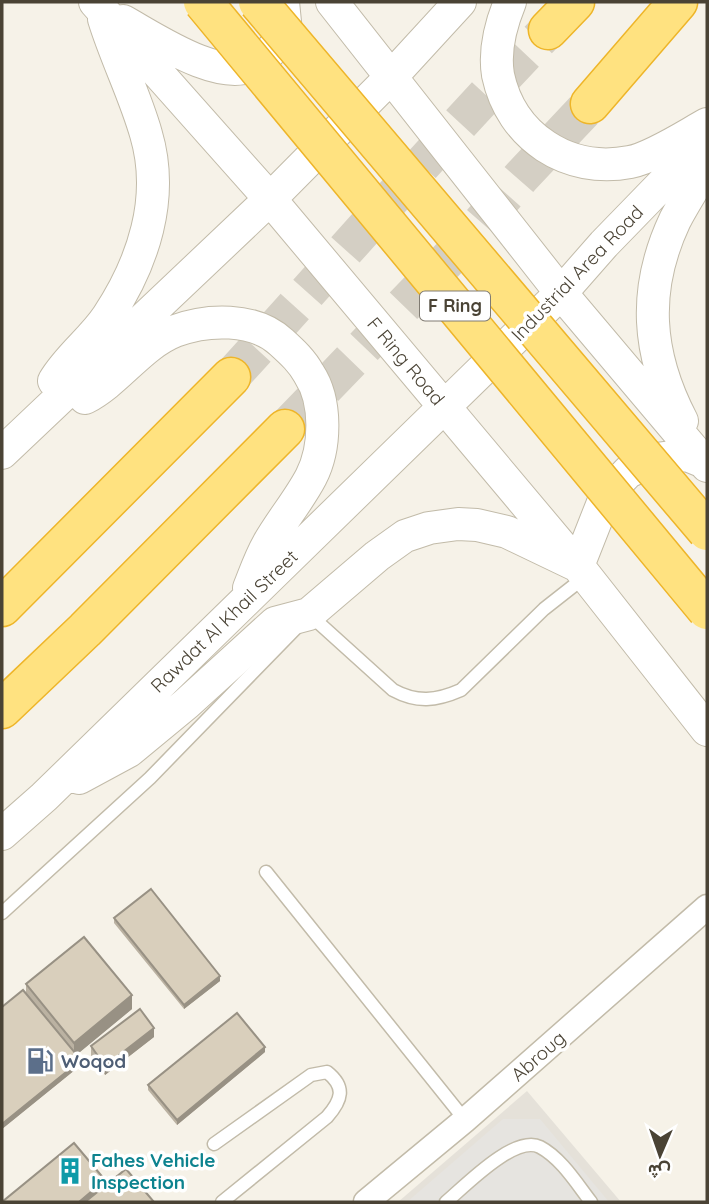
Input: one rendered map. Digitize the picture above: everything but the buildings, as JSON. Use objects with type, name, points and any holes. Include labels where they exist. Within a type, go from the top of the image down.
[{"type":"highway","name":"F Ring","points":[[203,2],[707,610]]},
{"type":"highway","name":"F Ring","points":[[258,2],[707,531]]},
{"type":"highway","points":[[548,30],[575,2]]},
{"type":"highway","points":[[590,104],[678,2]]},
{"type":"highway","points":[[2,607],[231,377]]},
{"type":"highway","points":[[2,709],[86,630],[285,429]]},
{"type":"street","points":[[97,5],[191,56],[215,67],[233,69],[253,65],[269,52],[286,32],[283,2]]},
{"type":"street","points":[[332,2],[561,293],[706,464]]},
{"type":"street","points":[[2,453],[270,199],[392,76],[460,2]]},
{"type":"street","points":[[510,2],[497,49],[498,74],[508,104],[528,134],[558,155],[589,164],[632,162],[707,124]]},
{"type":"street","points":[[30,425],[55,378],[107,318],[137,264],[152,211],[153,173],[147,135],[97,5]]},
{"type":"street","name":"F Ring Road","points":[[97,5],[270,199],[582,571],[707,730]]},
{"type":"street","name":"Industrial Area Road","points":[[445,407],[561,293],[604,244],[707,138]]},
{"type":"street","points":[[706,464],[670,398],[655,348],[652,307],[660,261],[675,221],[707,164]]},
{"type":"street","points":[[30,425],[89,396],[172,332],[194,326],[236,323],[255,327],[276,337],[296,356],[311,376],[319,402],[322,428],[319,455],[311,477],[267,546],[243,601]]},
{"type":"street","name":"Rawdat Al Khail Street","points":[[2,834],[44,797],[445,407]]},
{"type":"street","points":[[44,797],[129,751],[186,704],[275,623],[309,614],[377,556],[405,536],[429,528],[458,524],[477,525],[507,532],[582,571],[606,495],[628,472],[656,459],[687,455],[706,464]]},
{"type":"street","name":"Abroug","points":[[366,1202],[466,1120],[707,907]]},
{"type":"lane","points":[[2,913],[150,778],[309,614],[393,690],[422,701],[444,697],[461,690],[582,571]]},
{"type":"lane","points":[[266,872],[466,1120]]},
{"type":"lane","points":[[214,1144],[311,1075],[327,1072],[340,1087],[339,1102],[327,1116],[222,1202]]},
{"type":"lane","points":[[446,1202],[504,1154],[522,1145],[535,1144],[553,1155],[592,1202]]},
{"type":"shaded area","points":[[527,1091],[621,1202],[398,1202]]},
{"type":"shaded area","points":[[503,1119],[540,1119],[609,1202],[407,1202]]},
{"type":"tunnel","points":[[231,377],[428,158],[548,30]]},
{"type":"tunnel","points":[[285,429],[458,249],[590,104]]},
{"type":"place","name":"Woqod","points":[[40,1061]]},
{"type":"place","name":"Fahes Vehicle Inspection","points":[[70,1171]]}]
